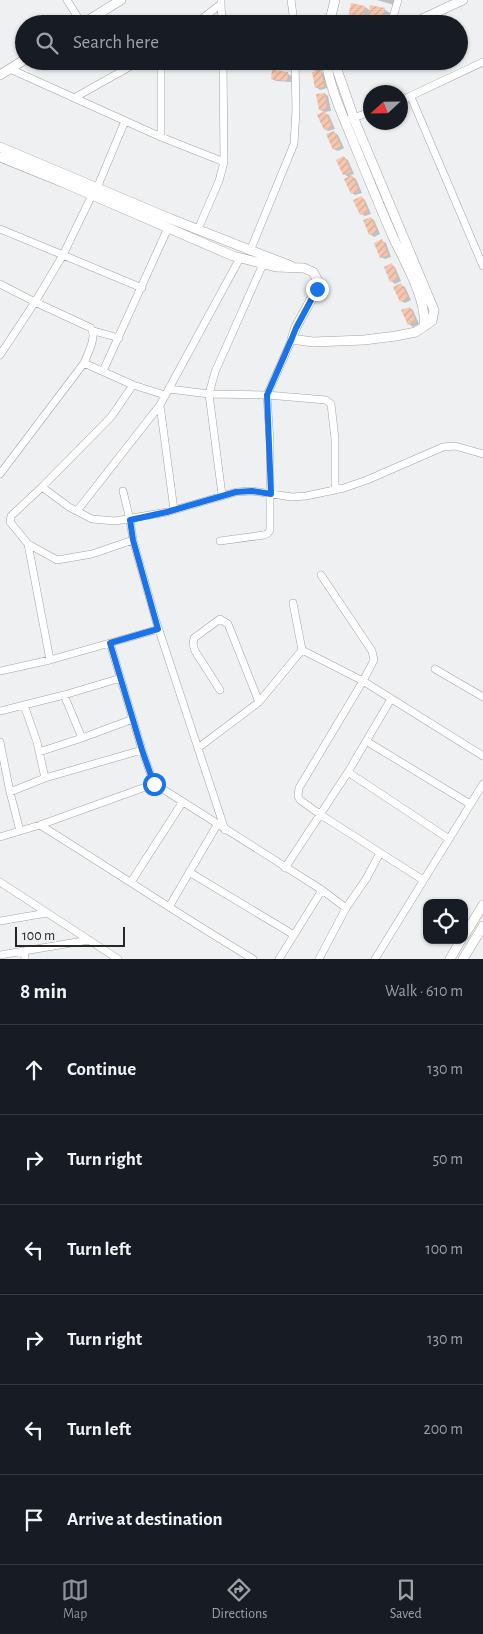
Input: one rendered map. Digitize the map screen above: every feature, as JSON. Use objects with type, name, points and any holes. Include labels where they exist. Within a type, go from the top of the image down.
[{"type":"street","points":[[67,0],[76,15]]},
{"type":"street","points":[[97,15],[121,0]]},
{"type":"street","points":[[291,0],[293,15]]},
{"type":"street","points":[[327,15],[329,0]]},
{"type":"street","points":[[329,15],[335,0]]},
{"type":"street","points":[[394,15],[398,0]]},
{"type":"street","points":[[430,15],[463,0]]},
{"type":"street","points":[[206,15],[221,2]]},
{"type":"street","points":[[221,2],[222,15]]},
{"type":"street","points":[[468,69],[483,62]]},
{"type":"street","points":[[0,75],[15,66]]},
{"type":"street","points":[[10,69],[161,137],[224,162]]},
{"type":"street","points":[[74,98],[124,70]]},
{"type":"street","points":[[161,70],[161,137]]},
{"type":"street","points":[[198,229],[219,181],[224,162],[223,70]]},
{"type":"street","points":[[250,251],[294,144],[295,70]]},
{"type":"street","points":[[292,338],[313,342],[364,340],[405,335],[416,332],[432,321],[434,310],[328,70]]},
{"type":"street","points":[[336,70],[349,120]]},
{"type":"street","points":[[408,98],[467,70]]},
{"type":"street","points":[[411,97],[483,266]]},
{"type":"street","points":[[349,120],[363,115]]},
{"type":"street","points":[[0,355],[63,255],[94,192],[125,121]]},
{"type":"street","points":[[0,147],[168,228],[240,258],[263,264],[304,268],[313,272],[317,279],[317,289],[296,328],[267,395],[271,494],[270,530],[268,533],[220,541]]},
{"type":"street","points":[[0,157],[198,229],[296,268]]},
{"type":"street","points":[[103,371],[168,228]]},
{"type":"street","points":[[0,229],[142,288]]},
{"type":"street","points":[[77,511],[160,405],[240,258]]},
{"type":"street","points":[[222,495],[210,394],[214,372],[263,264]]},
{"type":"street","points":[[0,284],[86,325],[94,331],[119,338]]},
{"type":"street","points":[[0,474],[84,363],[94,331]]},
{"type":"street","points":[[84,363],[133,385],[167,392],[267,395],[326,400],[331,404],[335,439],[335,490]]},
{"type":"street","points":[[133,385],[111,417],[11,516],[10,522],[28,544],[57,560],[92,554],[133,540]]},
{"type":"street","points":[[160,405],[174,510]]},
{"type":"street","points":[[42,487],[92,519],[103,521],[130,520],[174,510],[222,495],[252,491],[299,496],[335,490],[367,480],[443,446],[455,446],[483,454]]},
{"type":"street","points":[[123,491],[133,540],[158,629],[226,830]]},
{"type":"street","points":[[28,544],[50,660]]},
{"type":"street","points":[[321,575],[372,651],[374,660],[299,788],[298,796],[300,800],[321,816],[423,880]]},
{"type":"street","points":[[293,603],[302,650]]},
{"type":"street","points":[[220,690],[195,651],[193,644],[194,638],[220,618],[228,624],[259,702]]},
{"type":"street","points":[[0,670],[50,660],[158,629]]},
{"type":"street","points":[[110,643],[154,784],[322,890],[346,908]]},
{"type":"street","points":[[198,748],[259,702],[302,650]]},
{"type":"street","points":[[302,650],[363,681],[483,756]]},
{"type":"street","points":[[434,669],[483,697]]},
{"type":"street","points":[[0,711],[121,678]]},
{"type":"street","points":[[64,694],[82,738]]},
{"type":"street","points":[[285,868],[321,816],[391,698]]},
{"type":"street","points":[[24,705],[45,778]]},
{"type":"street","points":[[39,752],[133,719]]},
{"type":"street","points":[[366,741],[470,804]]},
{"type":"street","points":[[0,742],[20,831]]},
{"type":"street","points":[[10,792],[45,778],[142,750]]},
{"type":"street","points":[[348,772],[450,839]]},
{"type":"street","points":[[0,837],[40,825],[154,784]]},
{"type":"street","points":[[375,959],[483,784]]},
{"type":"street","points":[[131,882],[182,802]]},
{"type":"street","points":[[40,825],[254,959]]},
{"type":"street","points":[[169,907],[217,825]]},
{"type":"street","points":[[319,959],[346,908],[366,879],[380,853]]},
{"type":"street","points":[[189,872],[294,935]]},
{"type":"street","points":[[0,882],[118,959]]},
{"type":"street","points":[[279,959],[322,890]]},
{"type":"street","points":[[468,930],[483,906]]},
{"type":"street","points":[[0,921],[47,913]]},
{"type":"street","points":[[463,959],[483,926]]},
{"type":"street","points":[[0,955],[90,940]]},
{"type":"street","points":[[450,959],[459,944]]},
{"type":"street","points":[[24,951],[25,959]]},
{"type":"building","points":[[351,3],[365,6],[364,15],[348,15]]},
{"type":"building","points":[[370,5],[385,8],[384,15],[368,15]]},
{"type":"building","points":[[272,70],[288,72],[287,81],[271,79]]},
{"type":"building","points":[[321,70],[324,87],[315,88],[312,72]]},
{"type":"building","points":[[325,93],[327,109],[319,110],[316,94]]},
{"type":"building","points":[[325,111],[332,127],[324,130],[317,115]]},
{"type":"building","points":[[334,131],[341,146],[333,150],[326,134]]},
{"type":"building","points":[[344,156],[351,172],[343,175],[336,160]]},
{"type":"building","points":[[352,175],[359,191],[351,194],[344,179]]},
{"type":"building","points":[[362,196],[368,212],[360,215],[353,200]]},
{"type":"building","points":[[371,217],[377,232],[369,235],[363,220]]},
{"type":"building","points":[[382,239],[388,255],[380,258],[374,243]]},
{"type":"building","points":[[392,263],[398,279],[390,282],[384,267]]},
{"type":"building","points":[[401,283],[408,298],[400,302],[393,287]]},
{"type":"building","points":[[410,307],[416,322],[408,325],[401,310]]},
{"type":"route","points":[[154,784],[110,643],[158,629],[133,540],[130,520],[167,512],[236,492],[252,491],[271,494],[267,395],[301,316],[317,289]]}]
